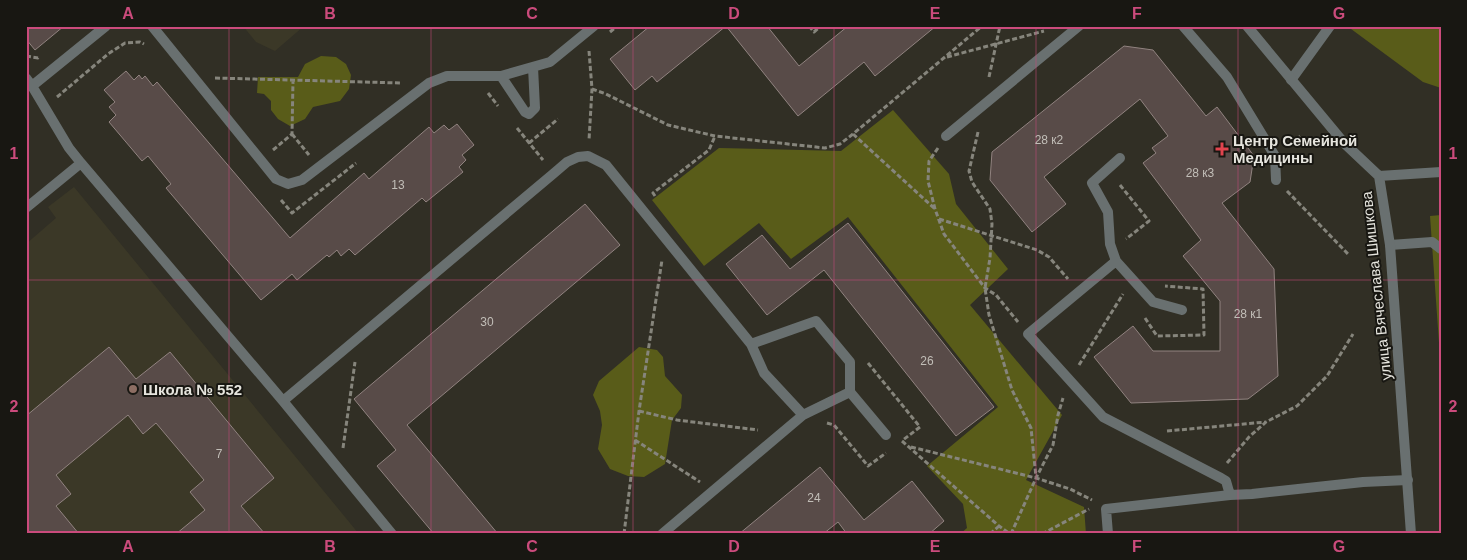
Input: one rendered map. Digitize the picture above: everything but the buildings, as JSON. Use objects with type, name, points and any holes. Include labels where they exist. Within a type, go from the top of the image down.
[{"type":"street","points":[[106,26],[29,82],[69,148],[81,163],[283,401],[392,534]]},
{"type":"street","points":[[152,26],[276,179],[288,184],[302,180],[429,83],[448,76],[501,76],[550,62],[590,30]]},
{"type":"street","points":[[946,136],[1079,26]]},
{"type":"street","points":[[1183,26],[1227,77],[1271,148],[1275,156],[1276,180]]},
{"type":"street","name":"улица Вячеслава Шишкова","points":[[1247,26],[1344,143],[1379,176],[1390,245],[1411,534]]},
{"type":"street","points":[[1291,80],[1330,26]]},
{"type":"street","points":[[501,76],[525,112],[529,114],[535,108],[533,67]]},
{"type":"street","points":[[283,401],[552,174],[568,162],[578,157],[588,156],[606,165],[751,344],[764,372],[804,415]]},
{"type":"street","points":[[1120,158],[1092,182],[1108,212],[1110,244],[1116,261],[1152,302],[1182,310]]},
{"type":"street","points":[[26,208],[81,163]]},
{"type":"street","points":[[1379,176],[1441,172]]},
{"type":"street","points":[[1390,245],[1432,242],[1441,249]]},
{"type":"street","points":[[1116,261],[1028,334],[1103,417],[1226,481],[1230,495]]},
{"type":"street","points":[[751,344],[816,320],[850,362],[850,392],[886,435]]},
{"type":"street","points":[[662,534],[804,415],[850,392]]},
{"type":"street","points":[[1108,534],[1106,509],[1364,482],[1408,480]]},
{"type":"path","points":[[809,26],[814,32],[821,26]]},
{"type":"path","points":[[592,89],[668,125],[715,136],[825,148],[840,144],[853,134],[982,26]]},
{"type":"path","points":[[1000,26],[969,171],[972,182],[990,209],[992,224],[990,258],[985,288],[989,315],[1012,390],[1031,428],[1036,478]]},
{"type":"path","points":[[944,58],[1053,29]]},
{"type":"path","points":[[589,136],[592,89],[589,49],[590,30]]},
{"type":"path","points":[[45,107],[108,54],[125,43],[140,42],[146,45]]},
{"type":"path","points":[[194,78],[429,83]]},
{"type":"path","points":[[260,160],[292,134],[293,80]]},
{"type":"path","points":[[481,90],[487,92],[499,106]]},
{"type":"path","points":[[529,143],[558,119]]},
{"type":"path","points":[[511,121],[546,164]]},
{"type":"path","points":[[853,134],[935,209]]},
{"type":"path","points":[[653,194],[709,150],[715,136]]},
{"type":"path","points":[[946,136],[929,161],[928,181],[944,234],[985,288],[996,295],[1028,334]]},
{"type":"path","points":[[275,193],[292,214],[361,159]]},
{"type":"path","points":[[1276,180],[1348,254]]},
{"type":"path","points":[[938,219],[1037,250],[1049,257],[1079,292]]},
{"type":"path","points":[[624,534],[639,411],[666,238]]},
{"type":"path","points":[[1224,467],[1249,437],[1266,422],[1297,406],[1327,376],[1353,334]]},
{"type":"path","points":[[343,449],[356,356],[350,362]]},
{"type":"path","points":[[902,440],[1010,534],[1053,445],[1058,415],[1069,380]]},
{"type":"path","points":[[639,411],[678,420],[781,433]]},
{"type":"path","points":[[1164,432],[1266,422]]},
{"type":"path","points":[[635,440],[713,491]]},
{"type":"path","points":[[911,447],[1036,478],[1085,495]]},
{"type":"path","points":[[1042,534],[1091,508]]},
{"type":"path","points":[[990,534],[999,526]]},
{"type":"shaded area","points":[[243,26],[304,26],[275,51],[256,42]]},
{"type":"shaded area","points":[[1347,26],[1441,26],[1441,88],[1423,82]]},
{"type":"shaded area","points":[[321,56],[336,57],[346,64],[351,75],[349,89],[340,101],[313,107],[305,119],[290,126],[278,119],[271,110],[271,101],[264,94],[257,93],[258,77],[298,77],[305,64]]},
{"type":"shaded area","points":[[893,110],[949,174],[956,204],[1008,269],[970,305],[1062,415],[1026,480],[1084,507],[1086,534],[960,534],[967,528],[963,504],[927,466],[998,407],[848,217],[791,259],[759,223],[704,266],[652,200],[719,148],[841,151]]},
{"type":"shaded area","name":"Школа № 552","points":[[74,187],[359,534],[26,534],[26,244],[56,218],[48,207]]},
{"type":"shaded area","points":[[1441,215],[1441,371],[1430,216]]},
{"type":"shaded area","points":[[639,347],[657,350],[663,357],[665,376],[682,395],[681,408],[672,420],[665,464],[644,477],[628,476],[610,469],[598,449],[602,425],[600,411],[593,395],[599,381]]},
{"type":"place","name":"Центр Семейной Медицины","points":[[1222,149]]},
{"type":"place","name":"Школа № 552","points":[[133,389]]}]
